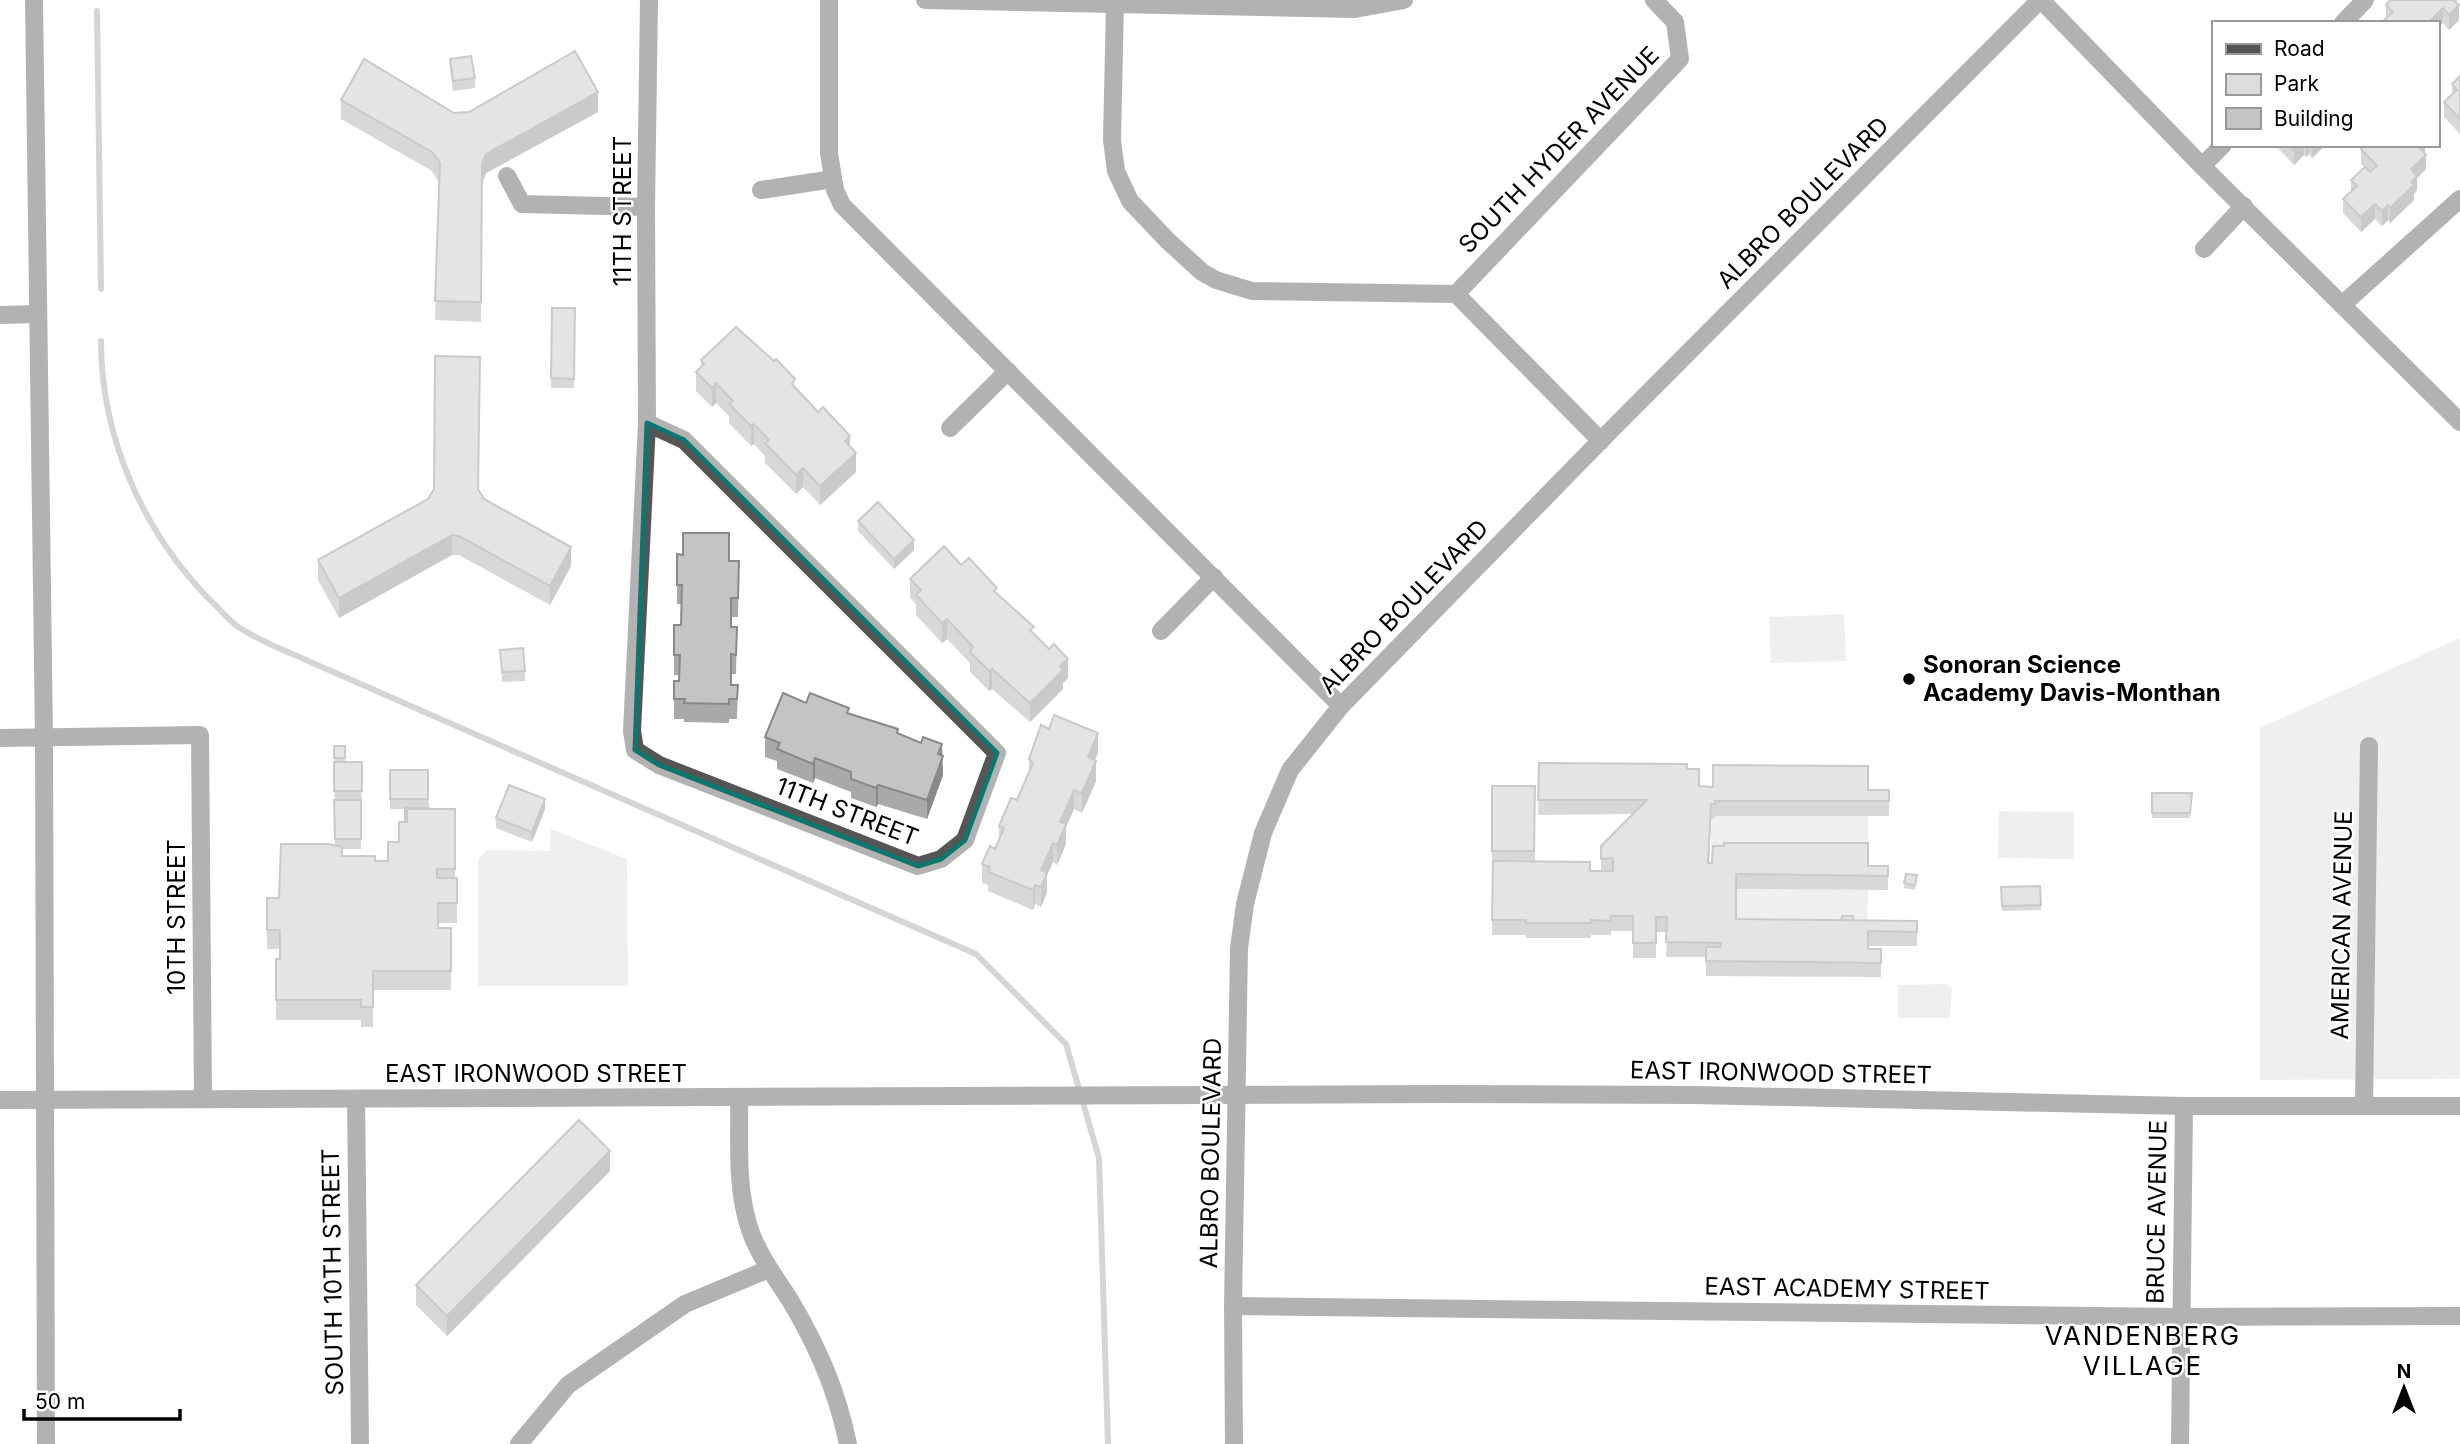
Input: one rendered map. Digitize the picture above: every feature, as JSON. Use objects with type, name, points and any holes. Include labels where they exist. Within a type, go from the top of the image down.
[{"type":"street","points":[[34,0],[44,737],[46,1444]]},
{"type":"street","name":"11TH STREET","points":[[647,423],[684,440],[998,753],[965,841],[941,859],[918,866],[659,765],[635,750],[632,732],[647,423],[649,0]]},
{"type":"street","points":[[829,0],[829,153],[835,190],[842,205],[1341,706]]},
{"type":"street","points":[[925,0],[1356,9],[1404,0]]},
{"type":"street","name":"SOUTH HYDER AVENUE","points":[[1456,294],[1680,59],[1675,22],[1654,0]]},
{"type":"street","points":[[2040,0],[2202,166],[2460,422]]},
{"type":"street","name":"ALBRO BOULEVARD","points":[[1234,1444],[1233,1306],[1239,948],[1245,904],[1263,833],[1290,770],[1341,706],[2040,0]]},
{"type":"street","points":[[2345,21],[2365,0]]},
{"type":"street","points":[[1115,3],[1112,141],[1116,172],[1130,201],[1202,272],[1216,281],[1252,291],[1456,294],[1601,441]]},
{"type":"street","points":[[2202,166],[2221,147]]},
{"type":"street","points":[[507,176],[522,204],[646,207]]},
{"type":"street","points":[[761,190],[833,179]]},
{"type":"street","points":[[2342,304],[2460,199]]},
{"type":"street","points":[[2204,249],[2244,206]]},
{"type":"street","points":[[0,315],[37,314]]},
{"type":"street","points":[[950,428],[1008,371]]},
{"type":"street","points":[[1161,631],[1214,577]]},
{"type":"street","name":"10TH STREET","points":[[44,737],[200,735],[203,1099]]},
{"type":"street","points":[[0,738],[44,737]]},
{"type":"street","name":"AMERICAN AVENUE","points":[[2364,1105],[2369,746]]},
{"type":"street","name":"EAST IRONWOOD STREET","points":[[0,1100],[1443,1094],[1695,1095],[2184,1106],[2460,1106]]},
{"type":"street","points":[[738,1097],[740,1185],[747,1222],[769,1269],[827,1369],[841,1411],[848,1444]]},
{"type":"street","name":"SOUTH 10TH STREET","points":[[356,1100],[360,1444]]},
{"type":"street","name":"BRUCE AVENUE","points":[[2180,1444],[2184,1106]]},
{"type":"street","points":[[519,1444],[568,1385],[685,1304],[769,1269]]},
{"type":"street","name":"EAST ACADEMY STREET","points":[[1233,1306],[2180,1317],[2460,1316]]},
{"type":"highlighted area","points":[[647,423],[684,440],[997,753],[965,840],[941,859],[918,866],[659,765],[635,750]]},
{"type":"green space","points":[[1844,614],[1846,661],[1771,663],[1769,617]]},
{"type":"green space","points":[[2460,638],[2460,1079],[2260,1080],[2260,728]]},
{"type":"green space","points":[[1999,811],[2074,812],[2074,859],[1998,858]]},
{"type":"green space","points":[[1715,816],[1868,816],[1868,857],[1724,857],[1724,861],[1711,860],[1711,819],[1715,819]]},
{"type":"green space","points":[[551,829],[627,859],[628,986],[478,986],[478,860],[487,850],[550,851]]},
{"type":"green space","points":[[1736,889],[1868,890],[1867,935],[1736,934]]},
{"type":"green space","points":[[1946,984],[1952,988],[1950,1018],[1898,1018],[1898,985]]},
{"type":"building","points":[[2390,0],[2453,0],[2459,5],[2449,15],[2443,8],[2430,21],[2383,21],[2393,12],[2386,5]]},
{"type":"building","points":[[575,51],[598,92],[486,154],[482,164],[481,302],[435,301],[440,163],[432,152],[341,100],[364,59],[454,113],[469,112]]},
{"type":"building","points":[[471,56],[475,78],[453,81],[450,59]]},
{"type":"building","points":[[2460,76],[2460,119],[2444,102],[2457,90],[2452,84]]},
{"type":"building","points":[[2419,147],[2426,155],[2411,169],[2417,176],[2411,182],[2414,185],[2390,208],[2388,205],[2382,211],[2375,204],[2361,217],[2343,199],[2357,186],[2351,180],[2365,167],[2370,172],[2377,166],[2361,149]]},
{"type":"building","points":[[552,308],[575,308],[574,379],[551,378]]},
{"type":"building","points":[[736,327],[774,361],[776,359],[795,379],[792,384],[818,412],[823,407],[850,436],[845,441],[856,453],[820,486],[803,468],[796,475],[765,443],[769,440],[754,424],[751,426],[729,404],[733,401],[716,383],[712,388],[696,372],[704,364],[701,360]]},
{"type":"building","points":[[435,356],[480,357],[478,489],[484,499],[571,547],[550,586],[459,536],[452,535],[339,598],[318,560],[428,499],[434,489]]},
{"type":"building","points":[[878,502],[914,540],[894,559],[858,521]]},
{"type":"building","points":[[683,533],[729,533],[729,561],[739,561],[738,598],[731,598],[731,627],[737,627],[736,655],[731,654],[731,685],[738,685],[737,699],[729,699],[729,704],[684,703],[685,699],[674,699],[674,681],[679,681],[680,655],[674,655],[674,625],[681,625],[682,585],[677,585],[677,554],[683,555]]},
{"type":"building","points":[[944,546],[961,565],[969,558],[997,588],[994,591],[1034,627],[1030,630],[1049,649],[1054,644],[1068,659],[1060,666],[1063,670],[1030,703],[992,669],[989,671],[970,652],[973,647],[947,619],[942,623],[916,595],[921,590],[910,579]]},
{"type":"building","points":[[523,648],[525,671],[502,672],[500,650]]},
{"type":"building","points":[[783,693],[806,703],[810,693],[849,708],[847,713],[898,729],[897,733],[921,743],[923,737],[942,744],[938,754],[943,756],[927,800],[878,785],[876,788],[851,779],[851,772],[815,758],[813,764],[777,749],[780,743],[765,737]]},
{"type":"building","points":[[1054,715],[1098,733],[1088,757],[1096,761],[1082,793],[1074,790],[1060,822],[1066,824],[1057,845],[1053,843],[1041,870],[1047,873],[1041,887],[1035,885],[1033,890],[988,872],[990,867],[982,864],[990,846],[995,849],[1004,828],[999,826],[1011,798],[1017,800],[1033,763],[1029,759],[1041,725],[1049,729]]},
{"type":"building","points":[[334,746],[345,746],[345,758],[334,758]]},
{"type":"building","points":[[334,762],[362,762],[362,791],[334,791]]},
{"type":"building","points":[[1539,763],[1687,764],[1687,769],[1699,769],[1699,786],[1713,787],[1713,765],[1868,766],[1868,790],[1889,790],[1889,801],[1715,801],[1715,804],[1711,804],[1708,863],[1712,863],[1713,846],[1724,846],[1724,843],[1868,843],[1868,866],[1888,866],[1888,876],[1736,874],[1736,919],[1917,921],[1917,932],[1868,931],[1868,949],[1881,949],[1881,963],[1706,961],[1706,947],[1720,947],[1721,943],[1666,942],[1667,917],[1656,917],[1656,943],[1633,943],[1633,916],[1611,916],[1611,921],[1591,920],[1591,923],[1492,920],[1493,861],[1590,862],[1590,871],[1613,871],[1613,858],[1601,859],[1601,846],[1647,800],[1538,800]]},
{"type":"building","points":[[390,770],[428,770],[428,799],[390,799]]},
{"type":"building","points":[[509,785],[545,799],[532,832],[496,818]]},
{"type":"building","points":[[1492,786],[1535,786],[1534,851],[1492,851]]},
{"type":"building","points":[[2152,793],[2192,793],[2190,813],[2152,813]]},
{"type":"building","points":[[334,800],[361,800],[361,839],[335,839]]},
{"type":"building","points":[[405,808],[429,809],[407,809],[405,821]]},
{"type":"building","points":[[407,809],[455,809],[455,869],[437,869],[437,878],[457,878],[457,903],[438,903],[438,928],[451,928],[451,971],[373,971],[373,1007],[361,1007],[361,1000],[276,1000],[276,959],[280,959],[280,930],[267,930],[267,898],[279,898],[281,844],[328,844],[342,847],[342,856],[375,856],[375,861],[388,861],[388,842],[399,842],[399,822],[407,822]]},
{"type":"building","points":[[1906,874],[1917,875],[1915,885],[1904,883]]},
{"type":"building","points":[[2040,886],[2041,905],[2002,906],[2001,887]]},
{"type":"building","points":[[1842,916],[1853,916],[1853,920],[1841,920]]},
{"type":"building","points":[[579,1120],[610,1151],[447,1316],[416,1285]]},
{"type":"waterway","points":[[97,11],[101,289]]},
{"type":"waterway","points":[[101,341],[109,412],[130,481],[146,513],[186,573],[237,626],[274,646],[976,954],[1066,1044],[1099,1158],[1108,1444]]},
{"type":"place","name":"Sonoran Science Academy Davis-Monthan","points":[[1909,679]]},
{"type":"district","name":"VANDENBERG VILLAGE","points":[[2143,1351]]}]
